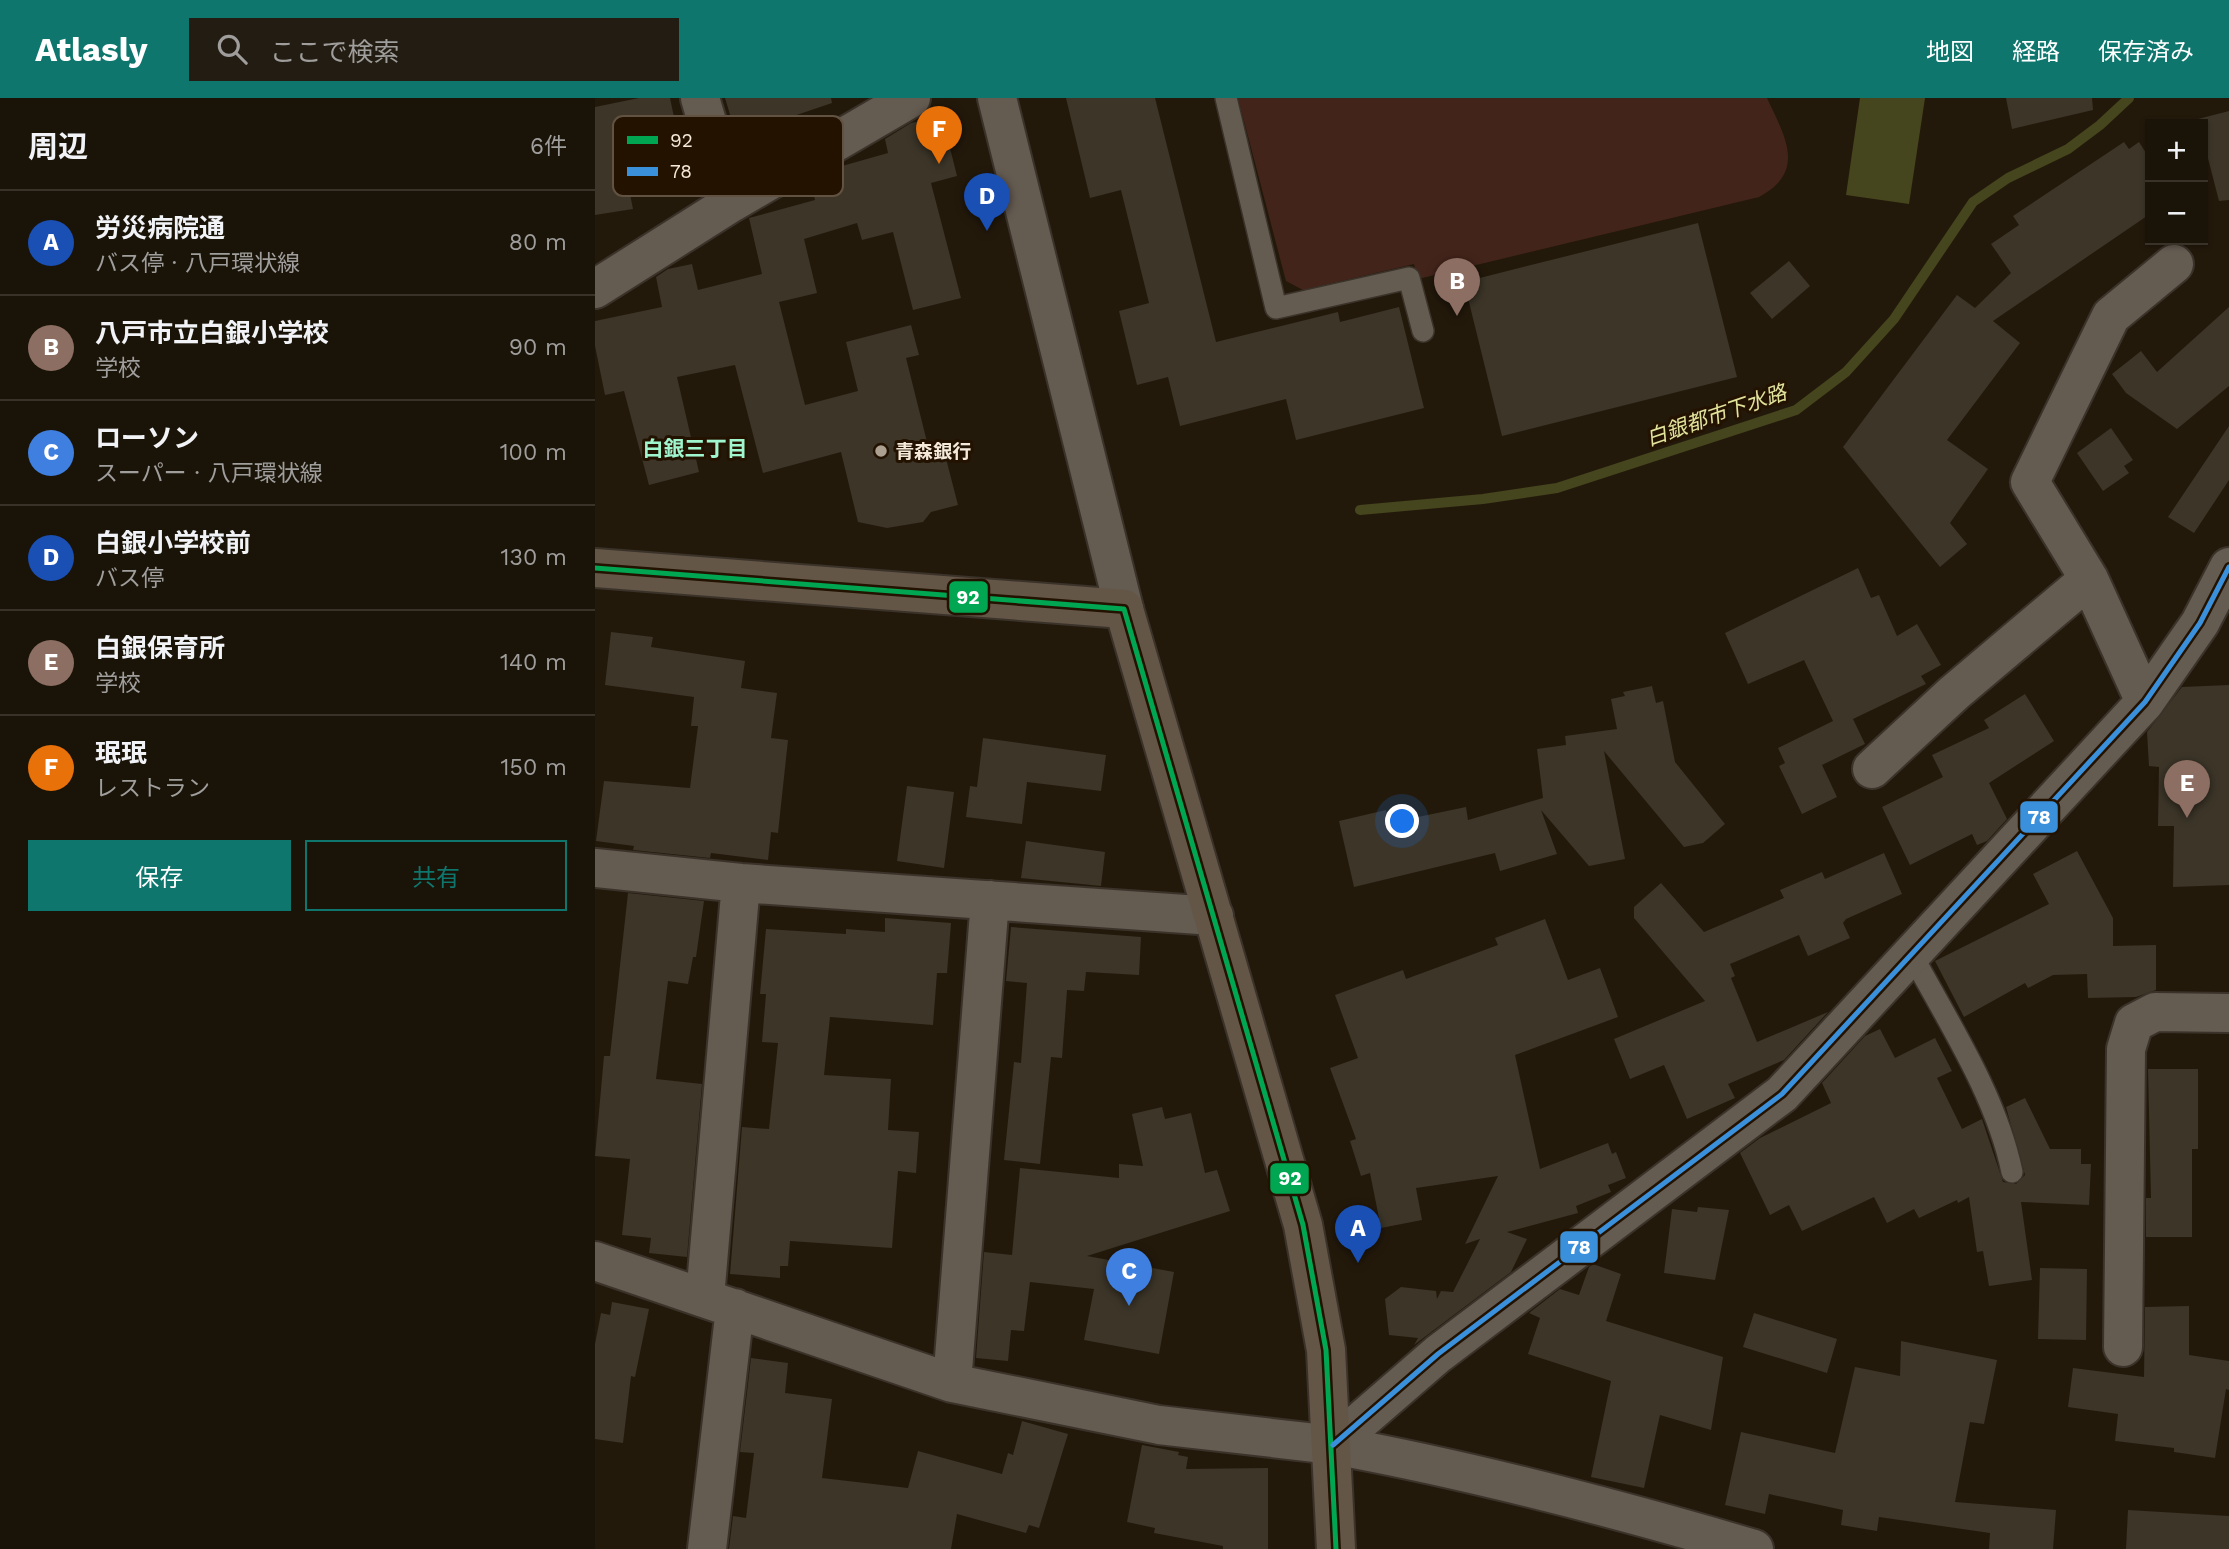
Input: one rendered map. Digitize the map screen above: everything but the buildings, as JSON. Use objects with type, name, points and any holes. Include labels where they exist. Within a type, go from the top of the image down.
[{"type":"main road","points":[[595,568],[1124,609],[1303,1225],[1326,1350],[1333,1445],[1336,1549]]},
{"type":"street","points":[[700,98],[705,116]]},
{"type":"street","points":[[843,138],[911,98]]},
{"type":"street","points":[[997,98],[1124,609]]},
{"type":"street","points":[[729,196],[731,204]]},
{"type":"street","points":[[595,289],[745,196]]},
{"type":"street","points":[[2145,702],[2089,579],[2030,482],[2112,316],[2174,264]]},
{"type":"street","points":[[1333,1445],[1438,1354],[1781,1094],[2145,702],[2200,623],[2229,567]]},
{"type":"street","points":[[1872,769],[1954,693],[2089,579]]},
{"type":"street","points":[[595,868],[741,883],[1214,916]]},
{"type":"street","points":[[707,1549],[741,883]]},
{"type":"street","points":[[952,1383],[990,900]]},
{"type":"street","points":[[2123,1347],[2126,1049],[2134,1023],[2155,1012],[2229,1013]]},
{"type":"street","points":[[595,1261],[952,1383],[1159,1425],[1274,1441],[1333,1445],[1428,1463],[1664,1522],[1753,1549]]},
{"type":"lane","points":[[1226,98],[1276,308],[1409,278],[1423,331]]},
{"type":"lane","points":[[1911,953],[1961,1046],[2005,1140],[2012,1172]]},
{"type":"shaded area","points":[[1238,98],[1767,98],[1785,140],[1787,165],[1783,176],[1774,187],[1759,197],[1418,279],[1414,264],[1303,290],[1286,281]]},
{"type":"shaded area","points":[[1860,98],[1925,98],[1909,204],[1846,195]]},
{"type":"waterway","name":"白銀都市下水路","points":[[1360,510],[1483,499],[1557,488],[1796,410],[1846,372],[1894,319],[1973,202],[2008,178],[2068,149],[2100,125],[2129,98]]},
{"type":"transit line","name":"78","points":[[1333,1445],[1438,1354],[1782,1094],[2145,702],[2200,623],[2229,567]]},
{"type":"transit line","name":"92","points":[[595,568],[1124,609],[1303,1225],[1326,1350],[1336,1549]]},
{"type":"place","name":"珉珉","points":[[939,164]]},
{"type":"place","name":"白銀小学校前","points":[[987,231]]},
{"type":"place","name":"八戸市立白銀小学校","points":[[1457,316]]},
{"type":"place","name":"青森銀行","points":[[881,451]]},
{"type":"place","name":"白銀保育所","points":[[2187,818]]},
{"type":"place","name":"労災病院通","points":[[1358,1263]]},
{"type":"place","name":"ローソン","points":[[1129,1306]]},
{"type":"district","name":"白銀三丁目","points":[[695,448]]}]
